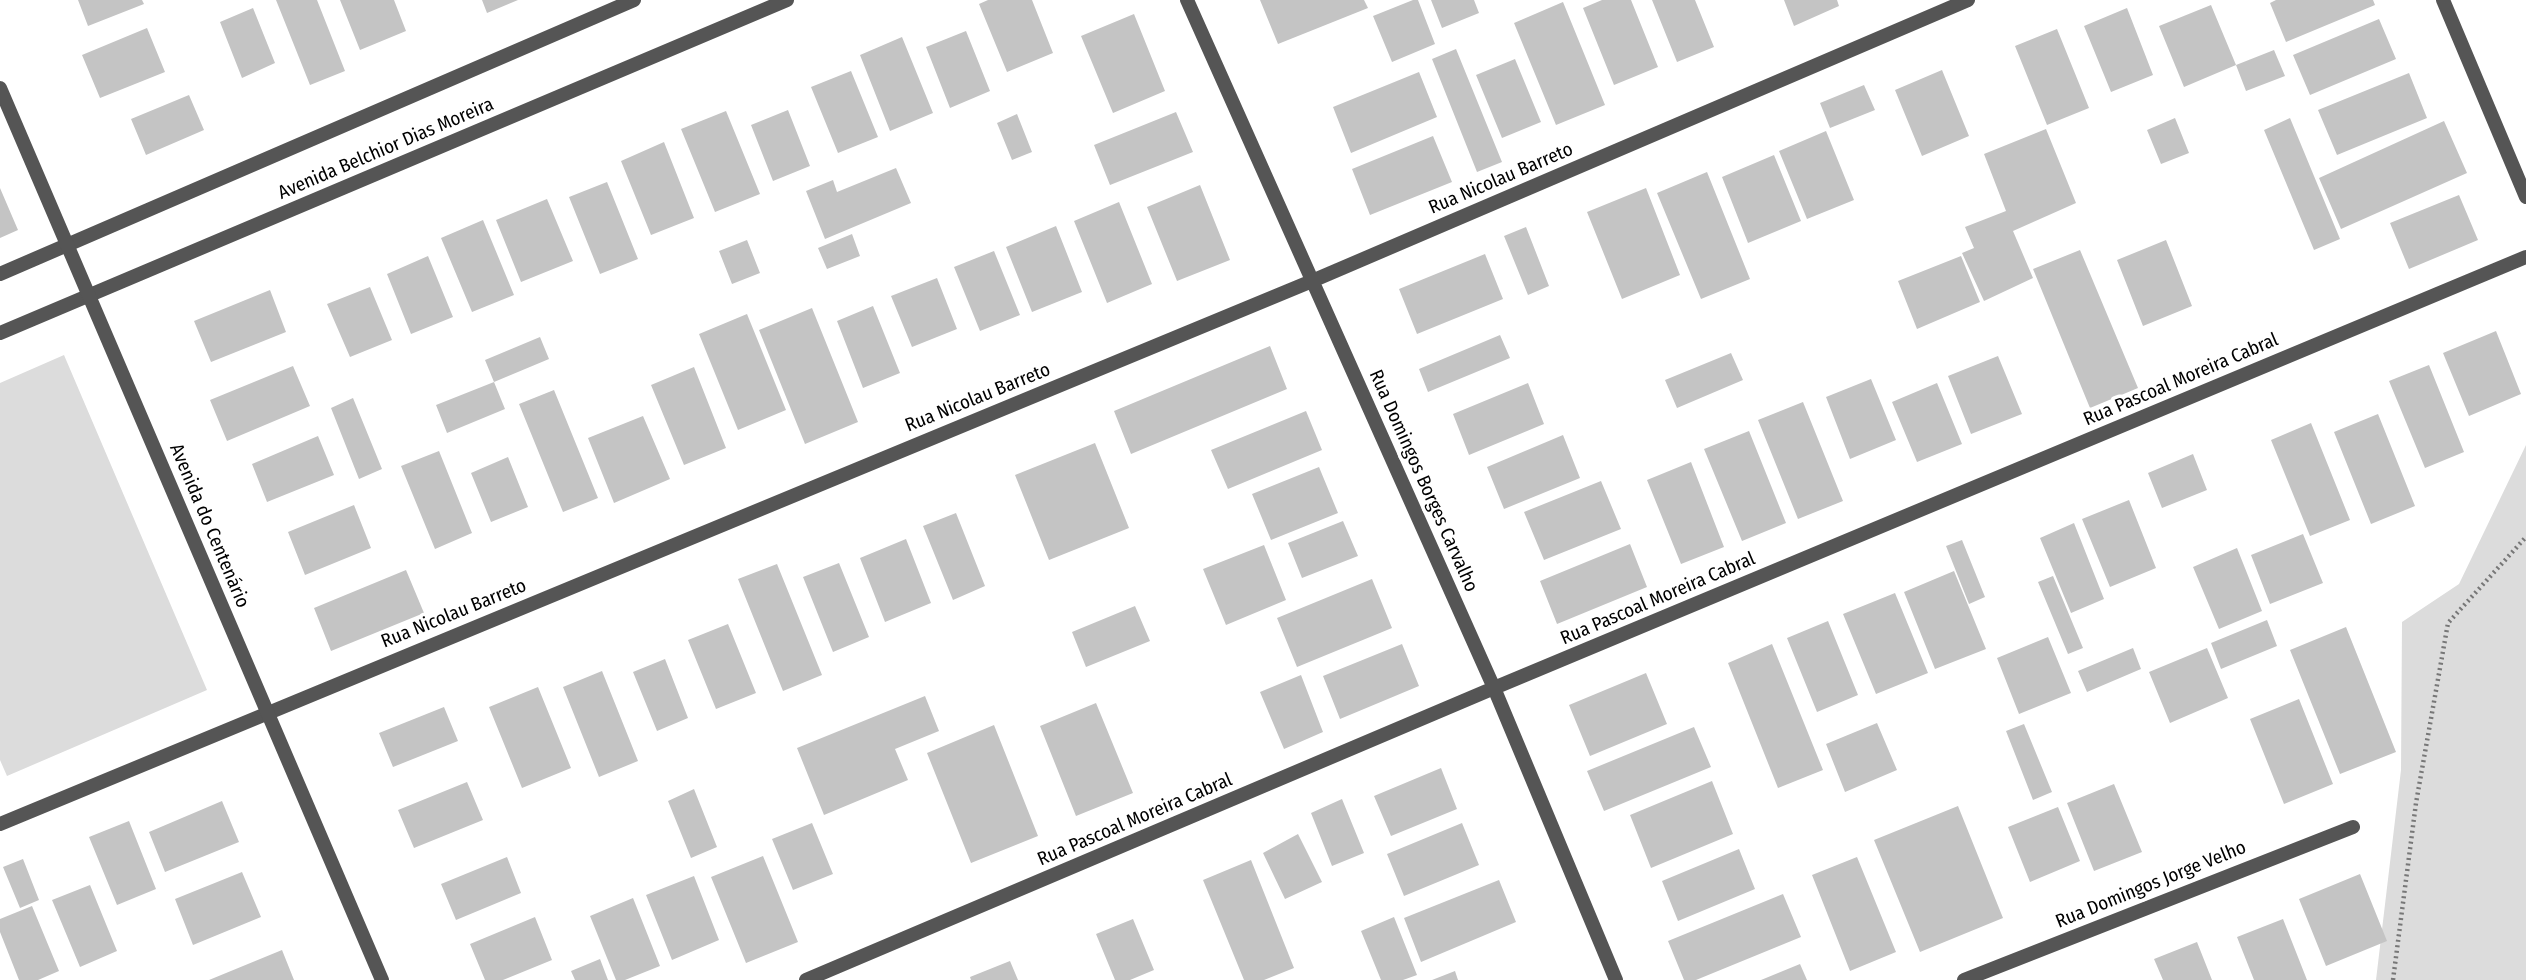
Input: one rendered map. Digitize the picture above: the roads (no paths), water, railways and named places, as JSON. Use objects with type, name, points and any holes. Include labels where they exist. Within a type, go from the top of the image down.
[{"type":"street","name":"Avenida Belchior Dias Moreira","points":[[0,274],[634,0]]},
{"type":"street","name":"Avenida Belchior Dias Moreira","points":[[0,332],[787,0]]},
{"type":"street","name":"Rua Domingos Borges Carvalho","points":[[1187,0],[1494,688],[1616,980]]},
{"type":"street","name":"Rua Nicolau Barreto","points":[[0,824],[1312,281],[1968,0]]},
{"type":"street","points":[[2443,0],[2526,197]]},
{"type":"street","name":"Avenida do Centenário","points":[[0,88],[382,980]]},
{"type":"street","name":"Rua Pascoal Moreira Cabral","points":[[806,980],[1494,688],[2526,257]]},
{"type":"street","name":"Rua Domingos Jorge Velho","points":[[1965,980],[2353,827]]}]
